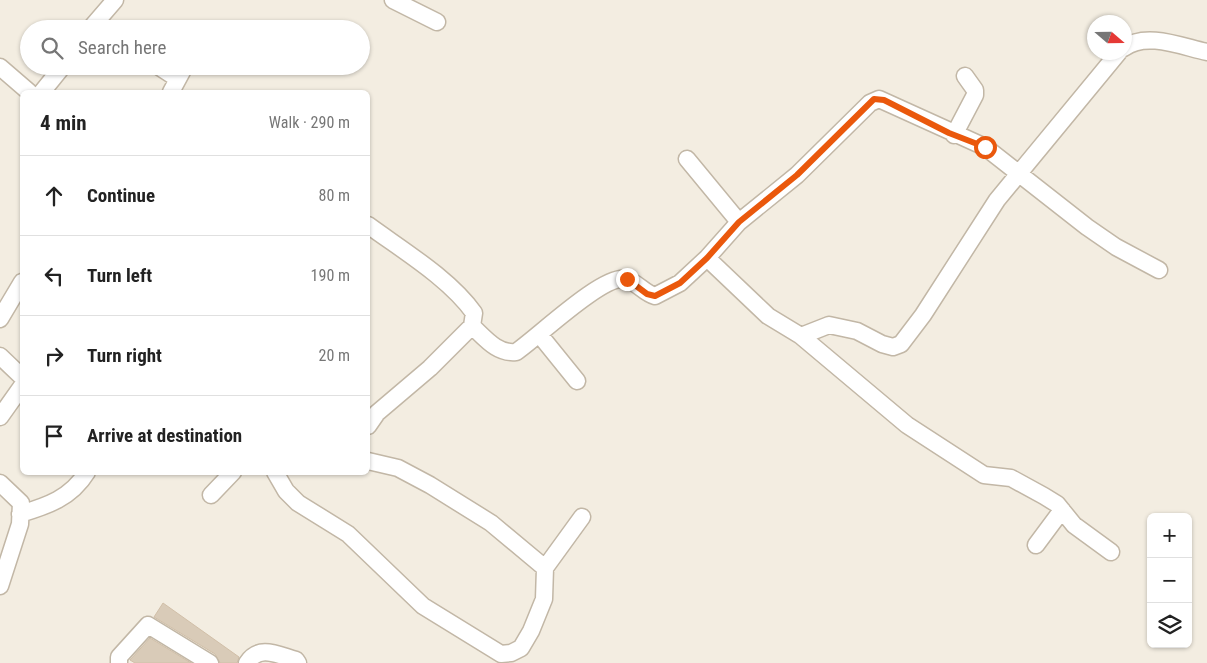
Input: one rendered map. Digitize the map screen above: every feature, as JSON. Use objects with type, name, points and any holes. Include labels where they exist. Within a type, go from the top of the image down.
[{"type":"street","points":[[101,20],[115,0]]},
{"type":"street","points":[[393,0],[437,22]]},
{"type":"street","points":[[1132,44],[1139,40],[1150,40],[1207,52]]},
{"type":"street","points":[[801,336],[829,325],[857,331],[882,344],[893,347],[901,344],[923,316],[997,200],[1111,60]]},
{"type":"street","points":[[0,67],[28,90]]},
{"type":"street","points":[[44,90],[56,75]]},
{"type":"street","points":[[954,135],[975,95],[975,90],[964,76]]},
{"type":"street","points":[[472,326],[495,347],[507,352],[516,352],[571,306],[618,279],[627,279],[647,294],[655,296],[680,283],[707,258],[739,222],[797,175],[874,99],[884,100],[954,135],[985,147],[1087,228],[1116,247],[1158,270]]},
{"type":"street","points":[[687,159],[739,222]]},
{"type":"street","points":[[370,226],[431,272],[468,305],[474,313],[472,326],[430,368],[383,408],[370,424]]},
{"type":"street","points":[[707,258],[768,316],[801,336],[907,426],[960,462],[984,475],[1011,478],[1044,496],[1062,510],[1074,525],[1112,552]]},
{"type":"street","points":[[0,319],[20,285]]},
{"type":"street","points":[[539,334],[577,381]]},
{"type":"street","points":[[0,356],[20,374]]},
{"type":"street","points":[[0,417],[20,389]]},
{"type":"street","points":[[370,461],[398,468],[430,485],[491,523],[545,568]]},
{"type":"street","points":[[20,514],[54,503],[71,491],[84,475]]},
{"type":"street","points":[[211,495],[230,475]]},
{"type":"street","points":[[277,475],[286,491],[298,503],[348,534],[423,606],[501,654],[521,648],[535,624],[544,599],[545,568],[582,517]]},
{"type":"street","points":[[0,483],[21,503],[20,524],[0,586]]},
{"type":"street","points":[[1036,545],[1062,510]]},
{"type":"street","points":[[119,663],[119,657],[148,625],[210,663]]},
{"type":"street","points":[[247,663],[252,656],[266,651],[296,660],[298,663]]},
{"type":"building","points":[[163,603],[239,657],[237,663],[220,663],[215,654],[154,617]]},
{"type":"building","points":[[150,638],[191,663],[135,663],[130,660]]},
{"type":"route","points":[[627,279],[647,294],[655,296],[680,283],[707,258],[739,222],[797,175],[874,99],[884,100],[949,133],[985,147]]}]
